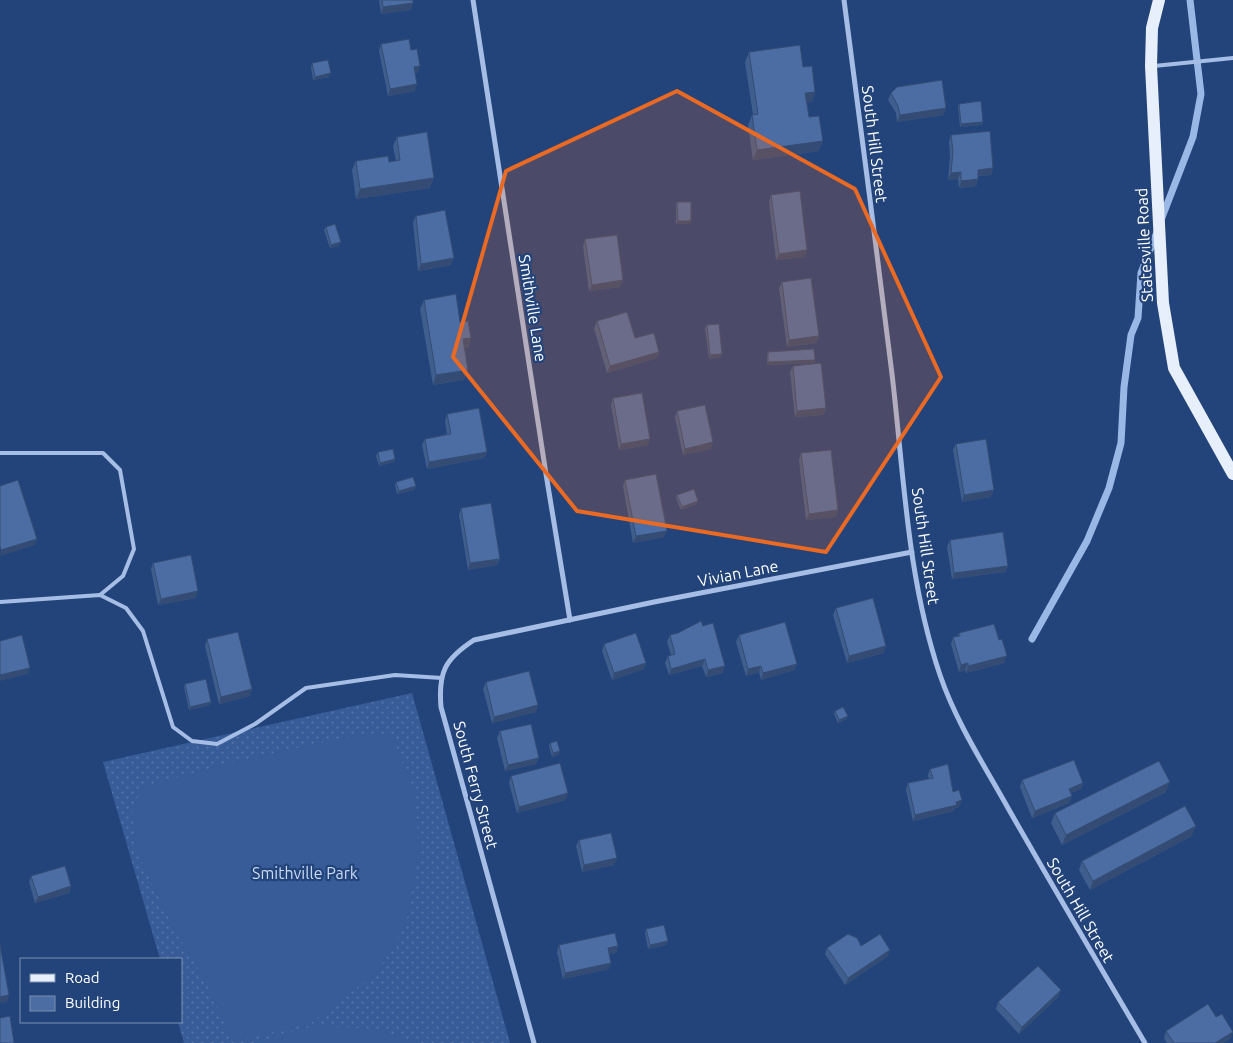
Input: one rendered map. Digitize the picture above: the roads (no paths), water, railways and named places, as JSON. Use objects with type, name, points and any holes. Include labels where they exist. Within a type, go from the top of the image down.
[{"type":"main road","name":"Statesville Road","points":[[1158,0],[1152,28],[1151,66],[1163,303],[1174,368],[1233,474]]},
{"type":"street","name":"Smithville Lane","points":[[473,0],[570,620]]},
{"type":"street","name":"South Hill Street","points":[[844,0],[892,374],[912,552],[919,600],[928,636],[940,676],[957,717],[1058,896],[1145,1043]]},
{"type":"street","name":"Vivian Lane","points":[[570,620],[912,552]]},
{"type":"street","name":"South Ferry Street","points":[[534,1043],[441,707],[439,688],[450,658],[474,640],[570,620]]},
{"type":"lane","points":[[1151,66],[1233,58]]},
{"type":"lane","points":[[0,453],[103,453],[120,470],[134,549],[123,576],[100,594]]},
{"type":"lane","points":[[0,602],[100,594],[126,608],[143,631],[173,727],[192,741],[217,744],[255,724],[306,688],[396,675],[442,678]]},
{"type":"waterway","points":[[1161,220],[1193,137],[1201,94],[1190,0]]},
{"type":"waterway","points":[[1032,639],[1087,541],[1109,488],[1121,443],[1124,387],[1131,335],[1138,318],[1141,273],[1157,232]]},
{"type":"park label","name":"Smithville Park","points":[[305,873]]}]
